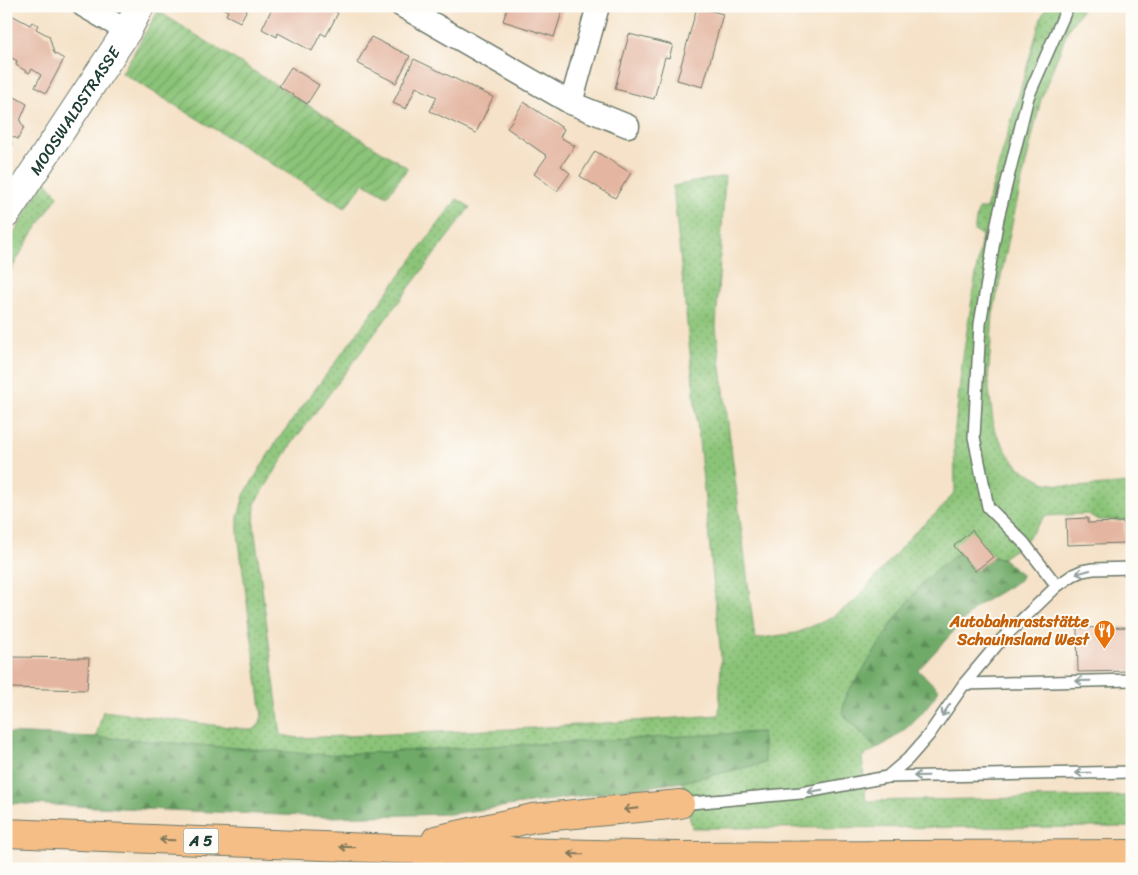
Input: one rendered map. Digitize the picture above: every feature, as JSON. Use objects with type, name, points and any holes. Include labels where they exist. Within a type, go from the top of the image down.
[{"type":"highway","points":[[396,849],[533,818],[680,804]]},
{"type":"highway","name":"A 5","points":[[6,834],[396,849],[676,856],[1132,854]]},
{"type":"street","points":[[84,6],[127,31]]},
{"type":"street","name":"MOOSWALDSTRASSE","points":[[6,214],[127,31],[140,6]]},
{"type":"street","points":[[402,6],[572,103],[628,126]]},
{"type":"street","points":[[572,103],[598,6]]},
{"type":"lane","points":[[1057,586],[1024,543],[988,507],[974,437],[980,324],[998,218],[1028,97],[1068,6]]},
{"type":"lane","points":[[886,776],[908,759],[928,736],[964,684],[1000,640],[1057,586],[1082,571],[1132,568]]},
{"type":"lane","points":[[964,684],[1132,680]]},
{"type":"lane","points":[[680,804],[801,793],[886,776],[1132,772]]},
{"type":"green space","points":[[1047,6],[1084,6],[1068,30],[1041,99],[1013,219],[993,314],[988,381],[994,429],[1008,454],[1020,468],[1046,483],[1076,487],[1132,483],[1132,520],[1098,520],[1088,514],[1045,516],[1024,543],[1002,558],[993,557],[975,571],[960,553],[926,579],[895,619],[847,693],[842,713],[876,749],[862,757],[866,801],[1132,796],[1132,827],[692,828],[682,782],[765,763],[762,732],[326,755],[96,737],[103,711],[253,730],[259,725],[262,716],[238,534],[238,518],[244,495],[276,442],[457,199],[470,207],[293,442],[255,504],[254,526],[281,735],[298,738],[534,728],[719,715],[721,657],[673,186],[725,176],[716,327],[755,639],[796,633],[827,620],[854,602],[912,535],[944,506],[955,491],[954,437],[962,363],[982,235],[974,231],[978,209],[986,209],[1041,18]]},
{"type":"green space","points":[[158,11],[408,168],[387,196],[364,183],[345,208],[122,73]]},
{"type":"green space","points":[[45,180],[58,196],[27,242],[6,279],[6,247]]},
{"type":"green space","points":[[959,552],[975,571],[993,557],[1002,558],[1021,574],[1020,580],[977,606],[918,670],[939,690],[911,724],[876,749],[842,713],[847,693],[895,619],[926,579]]},
{"type":"green space","points":[[762,732],[765,763],[682,782],[450,814],[327,817],[6,803],[6,733],[96,737],[326,755]]},
{"type":"building","points":[[218,6],[249,6],[240,22],[226,15],[228,11]]},
{"type":"building","points":[[273,6],[326,6],[338,13],[326,36],[321,33],[312,51],[278,33],[277,37],[262,29]]},
{"type":"building","points":[[508,6],[564,6],[554,37],[503,21]]},
{"type":"building","points":[[697,7],[723,14],[703,87],[677,80]]},
{"type":"building","points":[[6,12],[30,25],[32,22],[38,25],[36,29],[49,36],[54,53],[64,59],[46,93],[35,87],[41,75],[32,69],[29,73],[16,65],[17,61],[6,54]]},
{"type":"building","points":[[629,34],[673,45],[669,58],[665,57],[654,99],[615,89]]},
{"type":"building","points":[[371,37],[410,56],[396,83],[357,63]]},
{"type":"building","points":[[414,59],[493,97],[476,133],[430,111],[437,97],[416,87],[406,109],[393,103]]},
{"type":"building","points":[[291,67],[319,85],[307,104],[279,86]]},
{"type":"building","points":[[8,93],[27,104],[20,121],[24,127],[18,139],[11,136],[12,144],[6,156]]},
{"type":"building","points":[[524,102],[564,129],[560,137],[575,146],[561,166],[570,173],[557,191],[534,174],[547,156],[507,128]]},
{"type":"building","points":[[595,151],[631,173],[615,198],[580,176]]},
{"type":"building","points":[[1088,518],[1088,523],[1124,522],[1125,543],[1067,545],[1066,519]]},
{"type":"building","points":[[972,530],[993,557],[975,571],[954,546]]},
{"type":"building","name":"Autobahnraststätte Schauinsland West","points":[[1132,627],[1132,671],[1078,672],[1077,628]]},
{"type":"building","points":[[6,652],[10,652],[10,657],[89,658],[87,690],[9,688],[10,681],[6,681]]},
{"type":"place","name":"Autobahnraststätte Schauinsland West","points":[[1105,649]]}]
